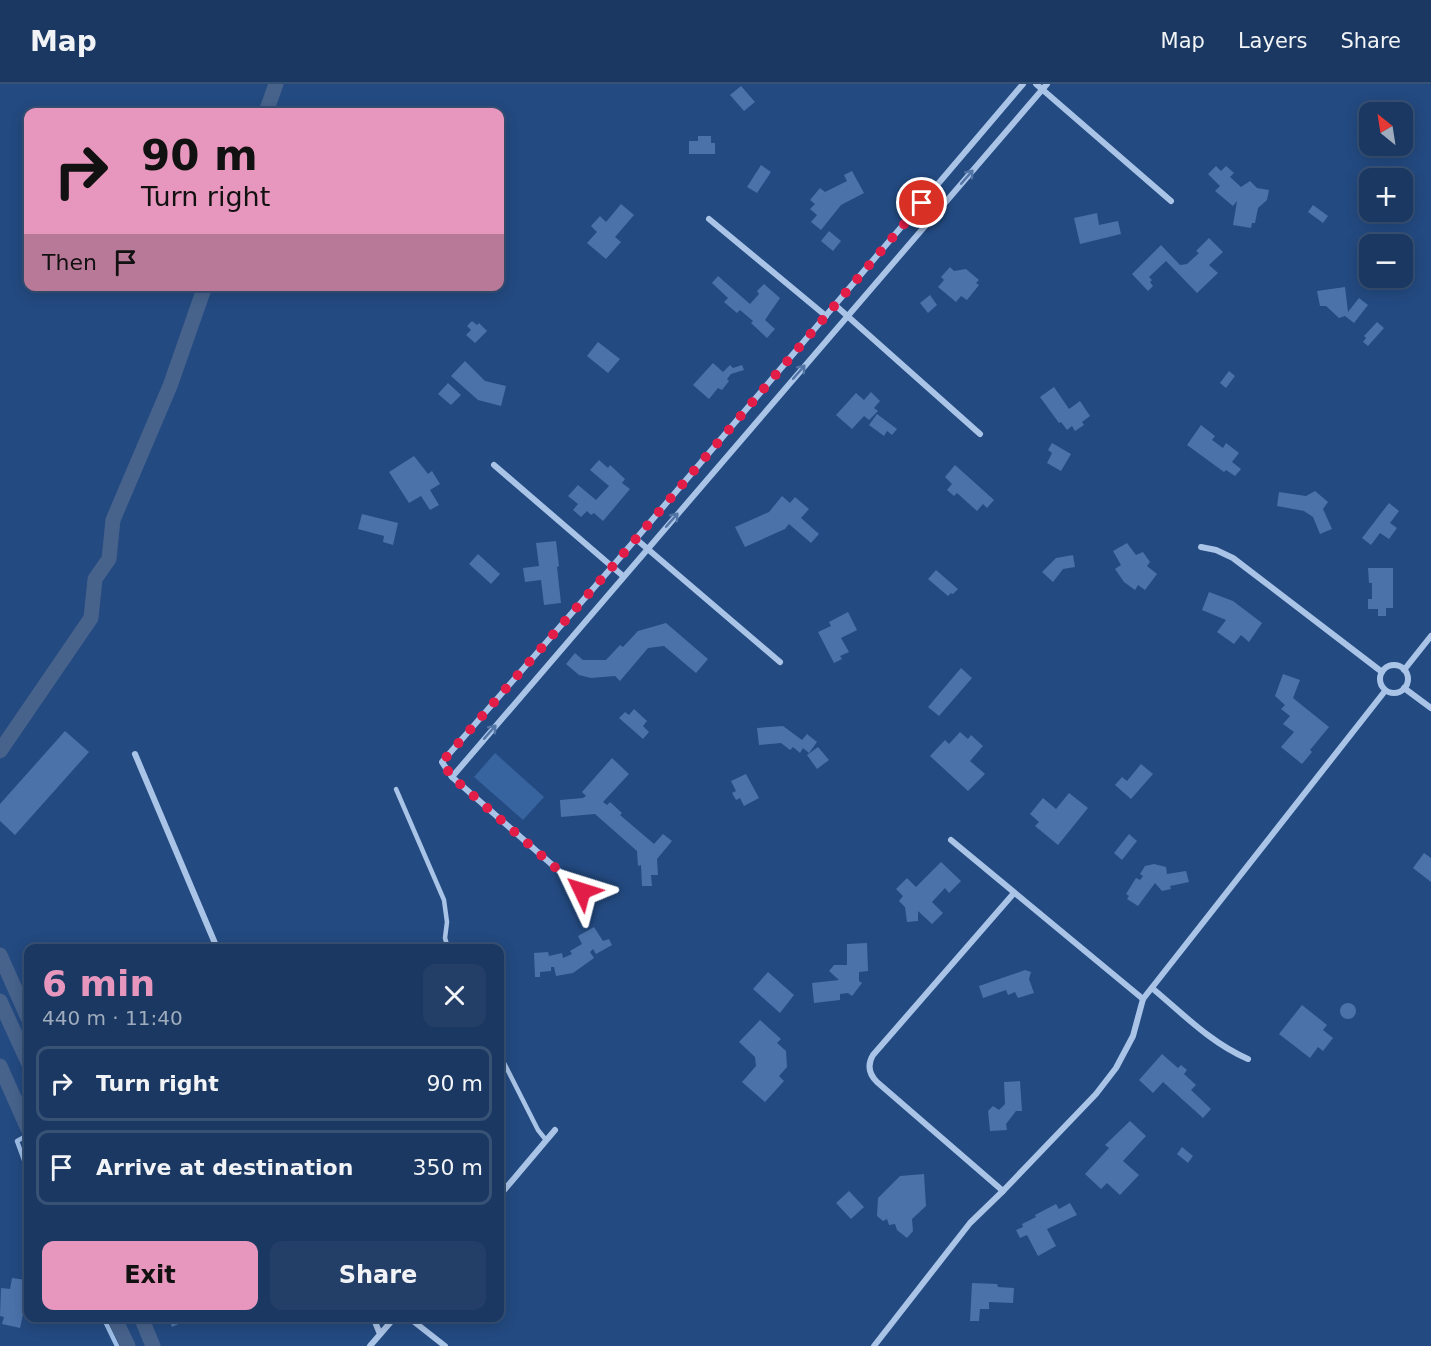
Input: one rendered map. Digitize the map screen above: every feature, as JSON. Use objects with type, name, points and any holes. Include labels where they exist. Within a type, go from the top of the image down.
[{"type":"street","points":[[582,891],[452,777],[442,762],[636,539],[1023,84]]},
{"type":"street","points":[[1036,84],[1045,87],[1171,201]]},
{"type":"street","points":[[452,777],[1045,87]]},
{"type":"street","points":[[709,219],[826,316]]},
{"type":"street","points":[[835,305],[980,434]]},
{"type":"street","points":[[494,465],[623,576]]},
{"type":"street","points":[[636,539],[780,662]]},
{"type":"street","points":[[1201,547],[1216,550],[1233,558],[1382,672]]},
{"type":"street","points":[[1404,670],[1431,636]]},
{"type":"street","points":[[1393,666],[1404,670],[1407,679],[1404,688],[1393,693],[1385,690],[1380,680],[1382,672],[1393,666]]},
{"type":"street","points":[[1404,688],[1431,708]]},
{"type":"street","points":[[874,1346],[970,1223],[1096,1094],[1116,1068],[1133,1036],[1143,999],[1385,690]]},
{"type":"street","points":[[135,754],[215,944]]},
{"type":"street","points":[[951,840],[1143,999]]},
{"type":"street","points":[[1003,1191],[877,1082],[870,1073],[869,1067],[873,1055],[1014,893]]},
{"type":"street","points":[[1152,988],[1212,1038],[1248,1059]]},
{"type":"street","points":[[504,1190],[555,1130]]},
{"type":"street","points":[[375,1322],[380,1334]]},
{"type":"street","points":[[370,1346],[391,1322]]},
{"type":"street","points":[[414,1322],[445,1346]]},
{"type":"lane","points":[[396,789],[444,900],[447,944]]},
{"type":"lane","points":[[504,1063],[538,1130],[546,1140]]},
{"type":"shaded area","points":[[495,753],[544,797],[523,820],[474,777]]},
{"type":"building","points":[[741,86],[755,102],[744,111],[730,95]]},
{"type":"building","points":[[698,136],[711,136],[711,143],[715,143],[715,154],[689,154],[689,141],[698,141]]},
{"type":"building","points":[[761,165],[771,172],[757,193],[747,187]]},
{"type":"building","points":[[1216,166],[1221,171],[1226,166],[1234,173],[1230,177],[1241,187],[1250,181],[1257,188],[1269,190],[1267,200],[1258,208],[1255,223],[1252,223],[1251,228],[1233,225],[1237,201],[1233,206],[1215,191],[1220,186],[1208,174]]},
{"type":"building","points":[[852,171],[864,193],[841,205],[821,230],[811,222],[817,215],[810,209],[815,204],[810,200],[820,188],[825,192],[847,181],[844,175]]},
{"type":"building","points":[[621,204],[634,215],[615,237],[621,242],[606,259],[587,243],[597,232],[591,226],[600,216],[606,222]]},
{"type":"building","points":[[1313,205],[1328,216],[1323,223],[1308,212]]},
{"type":"building","points":[[1097,213],[1099,225],[1118,221],[1121,234],[1080,244],[1074,218]]},
{"type":"building","points":[[829,231],[841,241],[833,251],[821,241]]},
{"type":"building","points":[[1209,238],[1223,252],[1209,265],[1218,273],[1197,293],[1166,261],[1149,277],[1153,286],[1148,291],[1132,274],[1161,245],[1180,265],[1187,264],[1199,253],[1196,251]]},
{"type":"building","points":[[950,267],[954,271],[966,269],[979,280],[976,283],[979,285],[967,300],[961,296],[956,302],[938,287],[944,280],[941,277]]},
{"type":"building","points":[[718,276],[750,304],[764,284],[780,298],[765,320],[775,329],[767,338],[740,310],[737,313],[724,302],[728,298],[712,283]]},
{"type":"building","points":[[1345,287],[1348,312],[1359,298],[1368,305],[1354,323],[1345,316],[1339,318],[1326,306],[1320,306],[1317,291]]},
{"type":"building","points":[[930,295],[937,305],[928,313],[920,303]]},
{"type":"building","points":[[472,321],[477,325],[479,323],[487,331],[475,343],[466,335],[471,330],[467,326]]},
{"type":"building","points":[[1377,322],[1384,328],[1368,346],[1363,342],[1366,338],[1364,336]]},
{"type":"building","points":[[598,342],[620,359],[608,373],[587,356]]},
{"type":"building","points":[[465,361],[485,381],[506,386],[501,406],[478,400],[451,376]]},
{"type":"building","points":[[713,363],[723,372],[730,365],[733,368],[742,365],[744,370],[731,374],[722,390],[718,388],[709,399],[693,385]]},
{"type":"building","points":[[1229,371],[1235,376],[1226,388],[1220,383]]},
{"type":"building","points":[[448,383],[461,395],[451,405],[438,394]]},
{"type":"building","points":[[1054,387],[1069,409],[1080,401],[1090,416],[1082,422],[1084,425],[1075,431],[1072,426],[1067,430],[1061,422],[1059,423],[1040,397]]},
{"type":"building","points":[[871,392],[880,401],[874,408],[878,411],[869,420],[864,416],[852,429],[836,415],[856,393],[864,400]]},
{"type":"building","points":[[877,414],[897,429],[892,435],[887,431],[884,436],[869,425]]},
{"type":"building","points":[[1201,425],[1215,436],[1212,440],[1223,448],[1226,443],[1239,453],[1232,462],[1241,469],[1235,476],[1226,470],[1224,472],[1187,445]]},
{"type":"building","points":[[1052,443],[1071,454],[1061,471],[1047,463],[1052,453],[1048,450]]},
{"type":"building","points":[[414,456],[428,474],[432,471],[440,484],[430,490],[439,505],[430,510],[421,496],[409,503],[389,472]]},
{"type":"building","points":[[599,460],[608,468],[610,465],[625,479],[622,483],[630,489],[603,521],[594,513],[591,515],[587,511],[581,517],[573,510],[578,504],[568,496],[578,485],[596,500],[609,486],[590,470]]},
{"type":"building","points":[[955,465],[994,500],[987,508],[983,504],[977,511],[957,493],[954,496],[947,490],[952,484],[945,477]]},
{"type":"building","points":[[1315,491],[1328,502],[1323,509],[1332,529],[1320,534],[1313,517],[1304,511],[1277,506],[1279,492],[1306,496]]},
{"type":"building","points":[[782,496],[790,503],[795,497],[809,509],[801,518],[819,534],[811,543],[789,524],[785,529],[745,547],[735,527],[769,512]]},
{"type":"building","points":[[1389,503],[1399,511],[1390,523],[1397,528],[1389,539],[1380,533],[1371,545],[1362,538]]},
{"type":"building","points":[[362,514],[398,523],[393,545],[383,542],[384,536],[358,529]]},
{"type":"building","points":[[556,541],[561,603],[544,605],[541,580],[525,582],[523,568],[539,566],[536,543]]},
{"type":"building","points":[[1127,543],[1136,555],[1143,552],[1150,562],[1147,566],[1157,574],[1145,590],[1138,585],[1135,590],[1124,582],[1115,569],[1121,565],[1113,551]]},
{"type":"building","points":[[478,554],[500,574],[491,584],[469,564]]},
{"type":"building","points":[[1073,555],[1075,567],[1063,569],[1053,582],[1042,572],[1056,558]]},
{"type":"building","points":[[1368,568],[1393,568],[1393,608],[1386,608],[1386,616],[1378,616],[1378,609],[1368,609],[1368,599],[1372,599],[1372,583],[1369,583]]},
{"type":"building","points":[[936,570],[958,589],[953,594],[948,596],[928,579]]},
{"type":"building","points":[[1209,592],[1233,601],[1262,623],[1249,642],[1241,635],[1234,644],[1217,632],[1226,620],[1202,610]]},
{"type":"building","points":[[848,612],[857,630],[841,638],[849,652],[840,656],[842,659],[834,663],[818,632],[831,626],[829,622]]},
{"type":"building","points":[[666,623],[708,659],[696,673],[664,646],[648,648],[620,681],[615,676],[591,678],[579,675],[566,664],[575,653],[583,660],[606,660],[638,631]]},
{"type":"building","points":[[961,668],[972,678],[939,716],[928,707]]},
{"type":"building","points":[[1283,674],[1300,680],[1293,698],[1329,727],[1302,764],[1281,747],[1294,732],[1283,724],[1290,716],[1281,709],[1285,705],[1275,696]]},
{"type":"building","points":[[634,709],[647,721],[643,726],[649,732],[643,739],[619,718],[625,712],[629,715]]},
{"type":"building","points":[[783,726],[802,740],[807,734],[817,742],[809,753],[803,748],[800,753],[793,747],[790,750],[781,743],[759,745],[757,728]]},
{"type":"building","points":[[65,731],[89,752],[15,835],[0,821],[0,804]]},
{"type":"building","points":[[960,732],[968,739],[971,735],[983,746],[970,761],[985,774],[968,791],[930,756],[945,740],[949,744]]},
{"type":"building","points":[[818,747],[829,760],[817,769],[807,755]]},
{"type":"building","points":[[612,758],[629,774],[603,802],[607,805],[610,802],[622,813],[620,815],[654,844],[663,834],[672,841],[657,859],[658,875],[651,875],[652,886],[642,886],[641,865],[638,866],[637,851],[595,814],[561,817],[560,800],[586,796],[582,792]]},
{"type":"building","points":[[1141,764],[1153,774],[1131,799],[1115,785],[1122,777],[1127,781]]},
{"type":"building","points":[[746,774],[759,798],[744,806],[740,798],[736,800],[732,793],[736,791],[731,781]]},
{"type":"building","points":[[1069,793],[1088,808],[1058,845],[1035,826],[1039,822],[1030,814],[1043,798],[1056,809]]},
{"type":"building","points":[[1129,834],[1137,841],[1122,860],[1114,853]]},
{"type":"building","points":[[1424,853],[1431,858],[1431,882],[1413,868]]},
{"type":"building","points":[[941,862],[961,881],[949,893],[945,888],[932,902],[943,913],[932,924],[918,911],[918,921],[907,922],[905,907],[899,901],[903,896],[896,889],[907,878],[916,887]]},
{"type":"building","points":[[1154,864],[1166,867],[1167,874],[1186,871],[1189,882],[1170,886],[1171,889],[1162,891],[1155,883],[1138,906],[1127,899],[1129,896],[1126,894],[1136,878],[1140,880],[1143,876],[1140,874],[1145,866]]},
{"type":"building","points":[[594,927],[603,941],[609,939],[612,945],[596,954],[593,949],[590,952],[594,958],[573,973],[556,976],[554,967],[551,967],[551,971],[540,972],[540,977],[535,977],[534,953],[548,952],[549,956],[562,953],[563,958],[572,954],[570,951],[582,944],[578,936]]},
{"type":"building","points":[[867,943],[868,971],[859,972],[859,981],[862,983],[852,996],[848,993],[840,994],[840,1000],[814,1003],[812,983],[839,980],[829,971],[834,965],[847,965],[847,944]]},
{"type":"building","points":[[1025,970],[1031,972],[1029,979],[1034,993],[1018,998],[1015,992],[1008,995],[1006,990],[983,998],[979,986]]},
{"type":"building","points":[[768,972],[794,995],[780,1013],[753,989]]},
{"type":"building","points":[[1348,1003],[1356,1011],[1348,1019],[1340,1011]]},
{"type":"building","points":[[1302,1005],[1327,1025],[1323,1030],[1333,1038],[1323,1051],[1318,1047],[1310,1058],[1279,1034]]},
{"type":"building","points":[[760,1020],[781,1039],[777,1043],[786,1051],[787,1067],[779,1076],[784,1081],[765,1102],[742,1082],[756,1066],[755,1057],[739,1042]]},
{"type":"building","points":[[1162,1054],[1178,1068],[1181,1065],[1187,1070],[1184,1074],[1196,1085],[1191,1090],[1211,1109],[1203,1118],[1163,1082],[1153,1093],[1139,1080]]},
{"type":"building","points":[[1020,1081],[1022,1111],[1016,1111],[1006,1124],[1007,1130],[990,1131],[988,1111],[993,1106],[999,1110],[1005,1104],[1004,1082]]},
{"type":"building","points":[[1130,1121],[1146,1136],[1123,1161],[1139,1175],[1120,1195],[1107,1183],[1101,1189],[1085,1174],[1109,1148],[1105,1145]]},
{"type":"building","points":[[1182,1147],[1193,1156],[1188,1163],[1177,1154]]},
{"type":"building","points":[[924,1174],[926,1206],[912,1219],[913,1231],[907,1238],[897,1230],[895,1224],[889,1225],[887,1219],[883,1221],[877,1216],[878,1198],[900,1176]]},
{"type":"building","points":[[849,1191],[864,1207],[851,1219],[836,1203]]},
{"type":"building","points":[[1070,1203],[1077,1215],[1047,1229],[1056,1246],[1038,1256],[1027,1235],[1020,1238],[1016,1230],[1036,1217],[1035,1215],[1056,1204],[1059,1209]]},
{"type":"building","points":[[12,1278],[24,1280],[24,1310],[20,1328],[2,1324],[4,1317],[0,1316],[1,1288],[10,1289]]},
{"type":"building","points":[[972,1283],[997,1284],[998,1287],[1014,1288],[1013,1303],[989,1302],[989,1309],[980,1309],[979,1321],[970,1321]]},
{"type":"building","points":[[170,1322],[183,1322],[172,1327]]},
{"type":"waterway","points":[[267,108],[276,84]]},
{"type":"waterway","points":[[0,751],[91,618],[95,579],[109,559],[113,520],[170,386],[203,291]]},
{"type":"waterway","points":[[0,955],[24,1009]]},
{"type":"waterway","points":[[0,1001],[24,1053]]},
{"type":"waterway","points":[[0,1066],[24,1120]]},
{"type":"waterway","points":[[24,1137],[17,1141],[24,1160]]},
{"type":"waterway","points":[[105,1322],[117,1346]]},
{"type":"waterway","points":[[116,1322],[128,1346]]},
{"type":"waterway","points":[[143,1322],[153,1346]]},
{"type":"route","points":[[582,891],[452,777],[442,762],[612,567],[922,203]]}]
